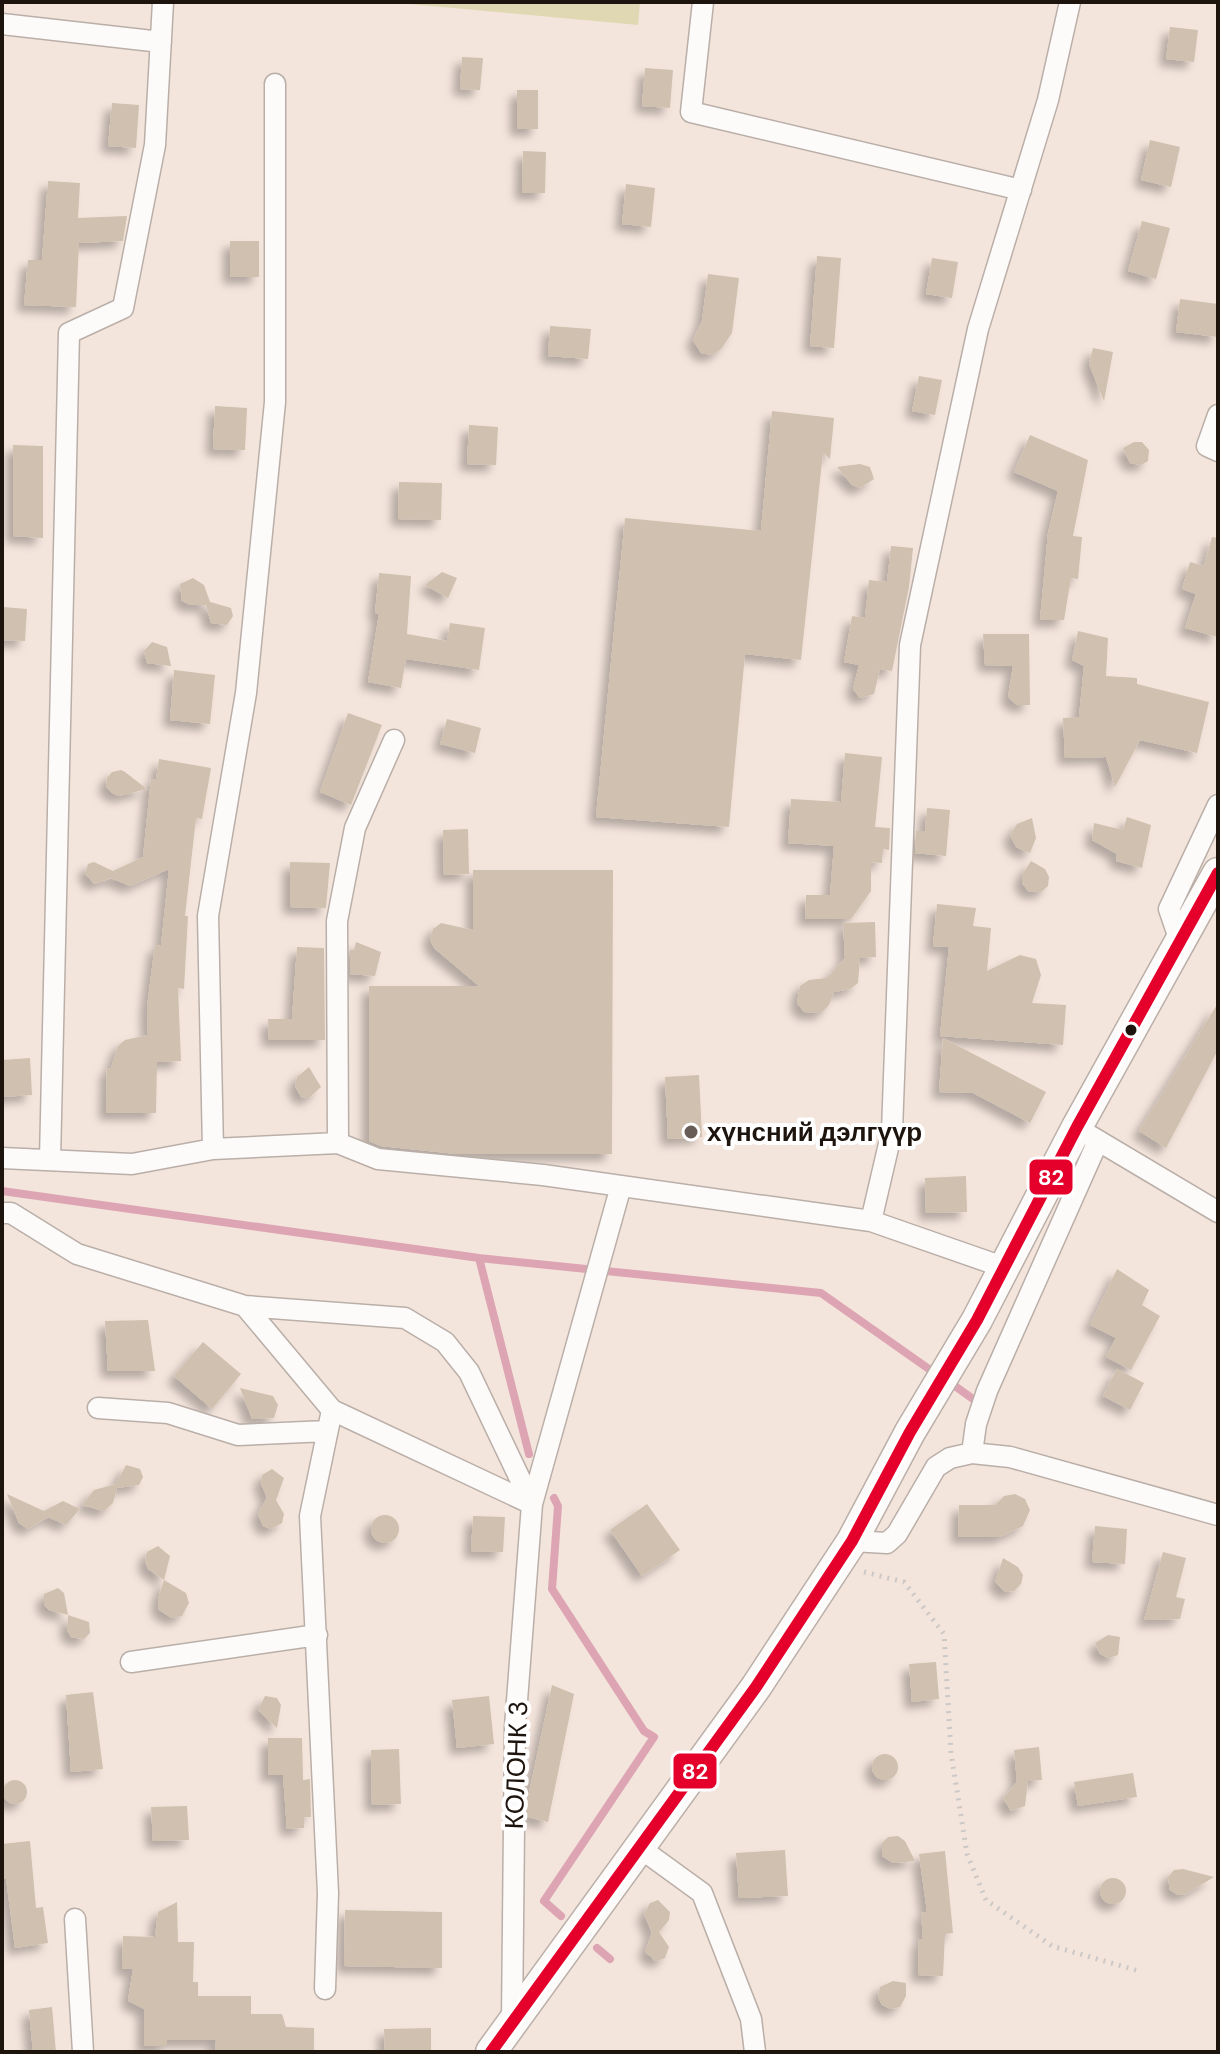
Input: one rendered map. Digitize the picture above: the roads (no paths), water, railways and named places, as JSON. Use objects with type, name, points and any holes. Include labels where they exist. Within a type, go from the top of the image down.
[{"type":"main road","points":[[491,2052],[756,1687],[844,1554],[910,1432],[977,1320],[1003,1267],[1087,1134],[1218,873]]},
{"type":"street","points":[[50,1160],[69,333],[123,308],[155,145],[163,2]]},
{"type":"street","points":[[703,2],[691,112],[1021,190]]},
{"type":"street","points":[[871,1221],[892,1131],[910,645],[978,329],[1048,100],[1070,2]]},
{"type":"street","points":[[2,24],[161,42]]},
{"type":"street","points":[[213,1149],[208,916],[246,693],[275,402],[275,84]]},
{"type":"street","points":[[1218,415],[1207,446],[1218,451]]},
{"type":"street","points":[[338,1143],[337,921],[355,828],[394,740]]},
{"type":"street","points":[[1181,944],[1169,909],[1218,805]]},
{"type":"street","points":[[972,1453],[976,1424],[987,1391],[1087,1134],[1218,1212]]},
{"type":"street","points":[[2,1158],[132,1164],[213,1149],[338,1143],[378,1159],[621,1186],[871,1221],[1003,1267]]},
{"type":"street","name":"КОЛОНК 3","points":[[512,2026],[515,1727],[532,1504],[603,1241],[621,1186]]},
{"type":"street","points":[[2,1213],[11,1213],[77,1254],[245,1306],[405,1318],[445,1342],[469,1372],[532,1504]]},
{"type":"street","points":[[245,1306],[332,1410],[532,1504]]},
{"type":"street","points":[[98,1408],[168,1413],[238,1435],[327,1431]]},
{"type":"street","points":[[325,1989],[328,1893],[310,1516],[332,1410]]},
{"type":"street","points":[[844,1554],[887,1543],[897,1534],[936,1467],[950,1458],[972,1453],[1025,1461],[1218,1515]]},
{"type":"street","points":[[131,1662],[317,1635]]},
{"type":"street","points":[[640,1848],[702,1893],[751,2019],[755,2052]]},
{"type":"street","points":[[75,1919],[83,2052]]},
{"type":"waterway","points":[[2,1191],[479,1258],[821,1293],[936,1374]]},
{"type":"waterway","points":[[479,1258],[529,1454]]},
{"type":"waterway","points":[[948,1381],[973,1399]]},
{"type":"waterway","points":[[554,1498],[558,1506],[552,1589],[644,1731],[654,1737],[544,1901],[561,1916]]},
{"type":"waterway","points":[[597,1948],[610,1959]]},
{"type":"place","name":"хүнсний дэлгүүр","points":[[691,1132]]}]
